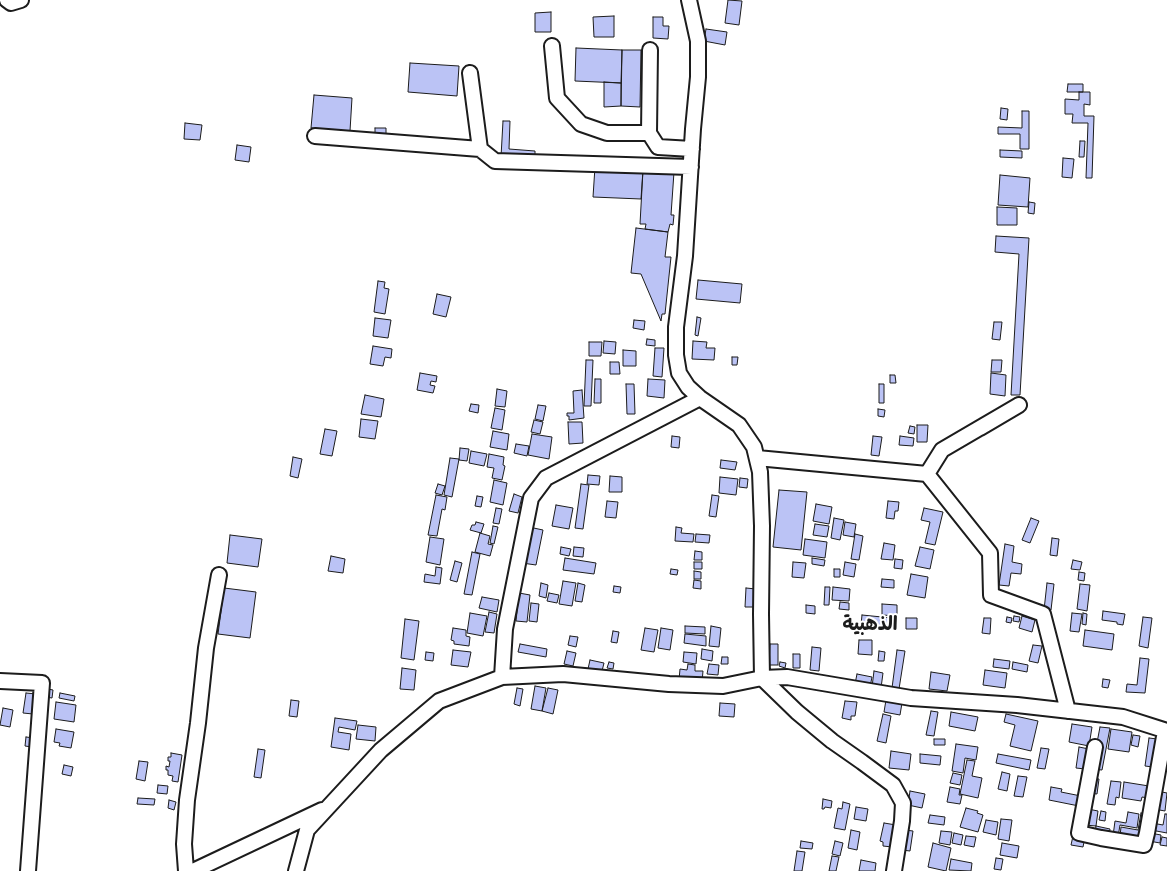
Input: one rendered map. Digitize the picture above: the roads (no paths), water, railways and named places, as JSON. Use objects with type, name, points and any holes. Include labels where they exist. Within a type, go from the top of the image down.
[{"type":"street","points":[[7,0],[11,2],[21,0]]},
{"type":"street","points":[[689,0],[698,41],[698,77],[685,256],[676,327],[676,355],[679,373],[688,387],[700,398],[739,425],[754,447],[757,458],[760,472],[762,526],[762,678],[797,712],[832,741],[893,785],[903,803],[894,871]]},
{"type":"street","points":[[552,46],[557,98],[581,124],[607,133],[648,133]]},
{"type":"street","points":[[650,50],[648,133],[658,147],[692,149]]},
{"type":"street","points":[[470,73],[480,149]]},
{"type":"street","points":[[315,136],[480,149],[495,161],[690,167]]},
{"type":"street","points":[[502,676],[505,629],[530,498],[546,478],[700,398]]},
{"type":"street","points":[[927,474],[942,450],[1019,405],[980,428]]},
{"type":"street","points":[[757,458],[927,474],[990,553],[991,596],[1043,614],[1068,711]]},
{"type":"street","points":[[186,871],[184,844],[186,800],[198,723],[206,648],[219,575]]},
{"type":"street","points":[[296,871],[308,830],[381,750],[440,701],[502,676],[562,674],[669,684],[723,686],[762,678],[787,677],[911,698],[1017,704],[1123,717],[1166,731],[1144,845],[1079,833],[1095,747]]},
{"type":"street","points":[[0,681],[42,683],[28,871]]},
{"type":"street","points":[[193,871],[329,806]]},
{"type":"district","name":"الذهبية","points":[[870,625]]}]
